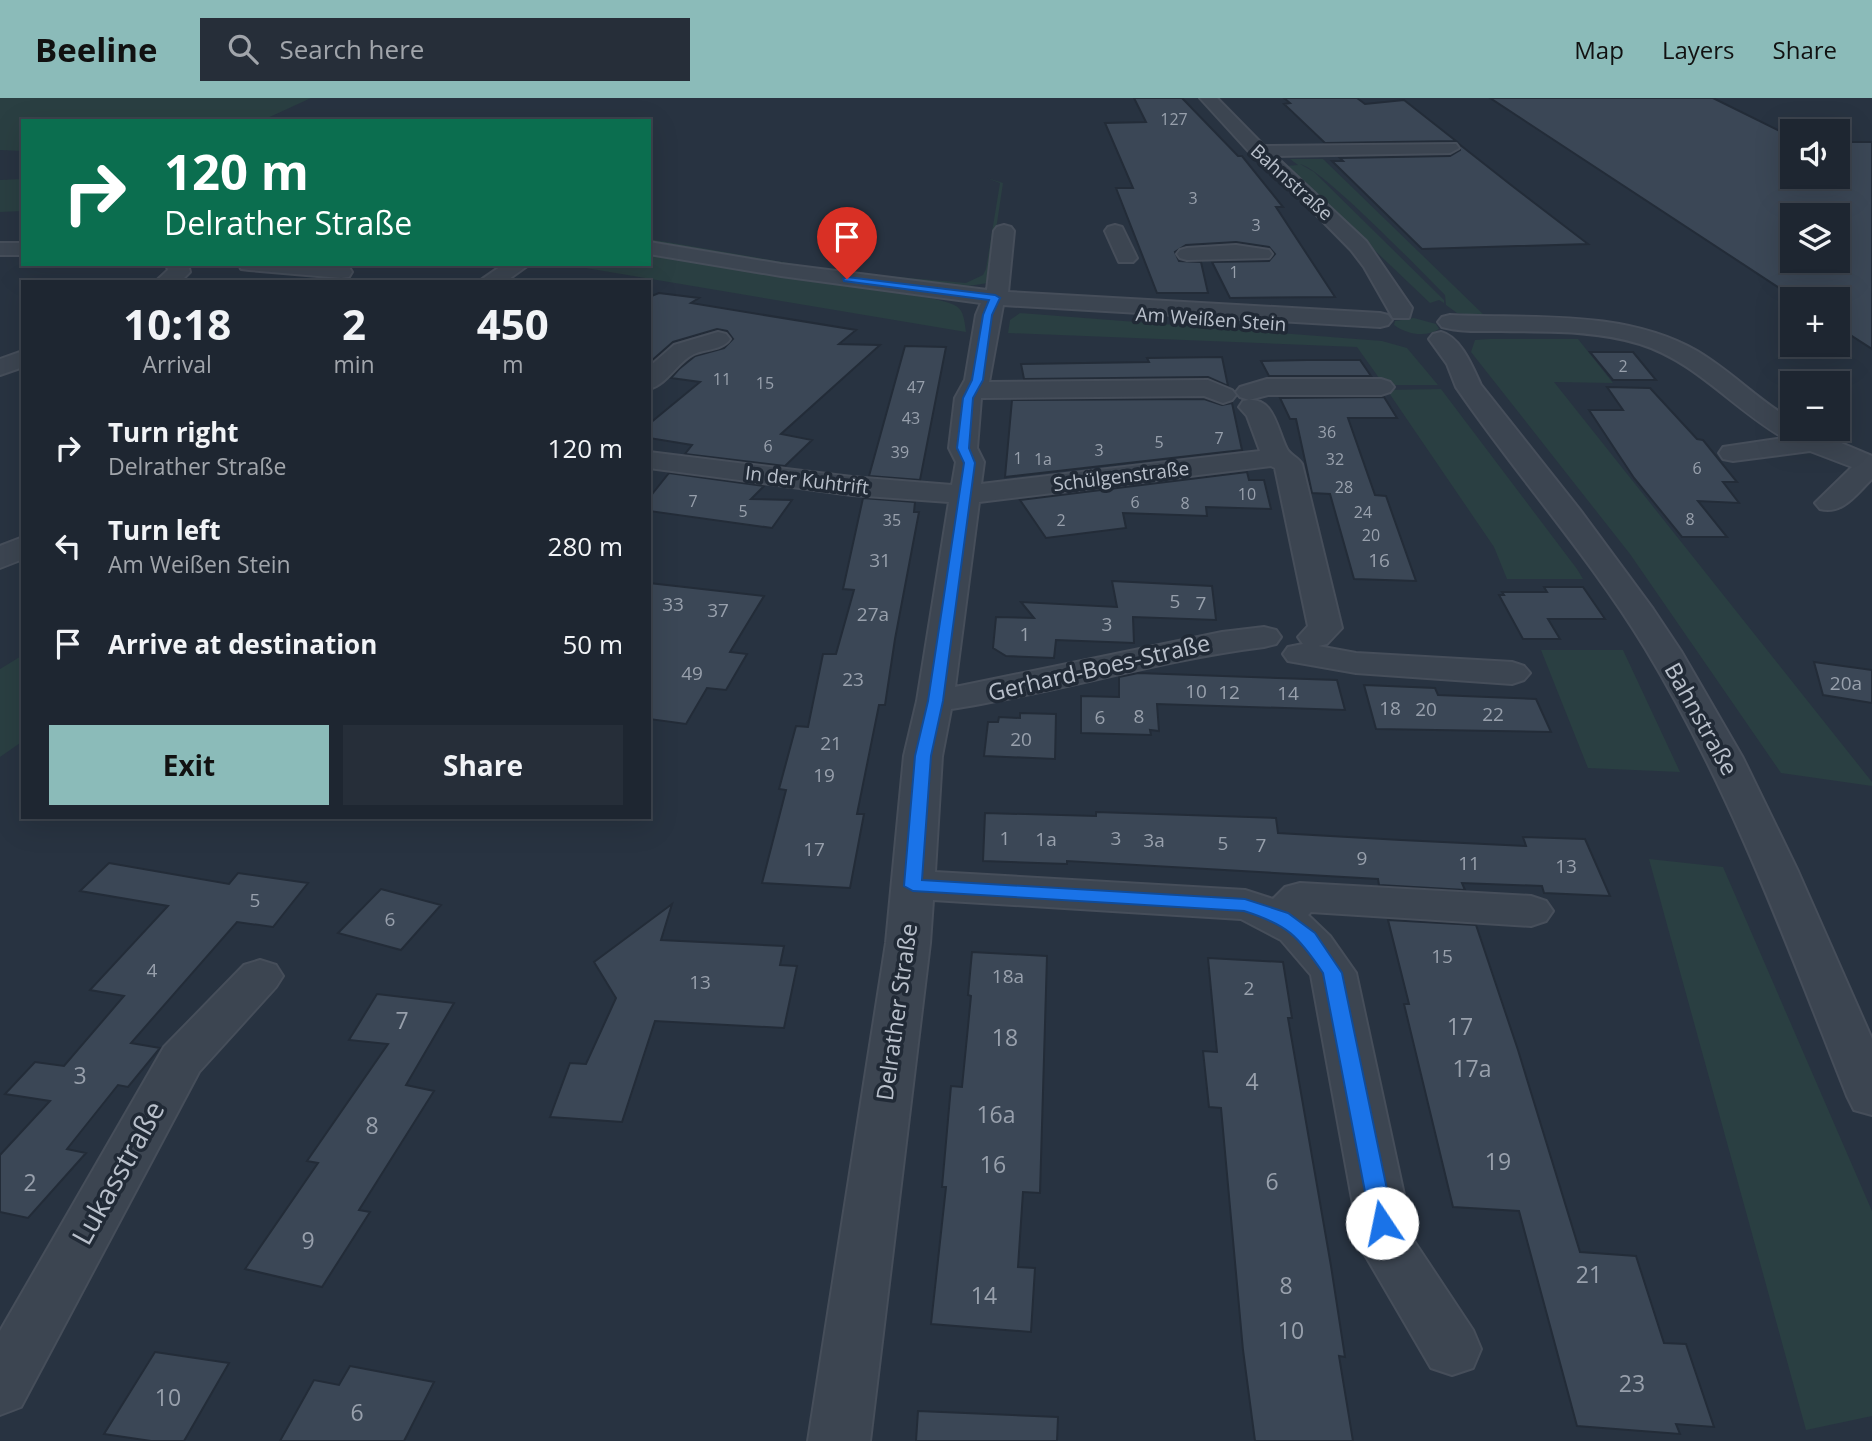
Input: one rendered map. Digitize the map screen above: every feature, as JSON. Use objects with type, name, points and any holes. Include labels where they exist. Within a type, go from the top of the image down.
[{"type":"street","name":"Bahnstraße","points":[[1208,98],[1258,151],[1311,197],[1375,268],[1386,290],[1420,326],[1438,363],[1464,380],[1608,565],[1664,652],[1730,771],[1808,942],[1872,1096]]},
{"type":"street","points":[[1258,151],[1450,148]]},
{"type":"street","name":"Delrather Straße","points":[[839,1441],[908,943],[923,756],[935,701],[970,463],[963,448],[968,398],[978,380],[988,315],[1000,285],[1004,231]]},
{"type":"street","points":[[1115,231],[1126,258]]},
{"type":"street","name":"Am Weißen Stein","points":[[651,248],[781,270],[995,298],[1036,300],[1096,310],[1420,326],[1554,326],[1609,331],[1650,340],[1675,350],[1696,361],[1767,416],[1814,442],[1872,465]]},
{"type":"street","points":[[0,249],[21,249]]},
{"type":"street","points":[[1187,254],[1236,251],[1262,254]]},
{"type":"street","points":[[169,280],[179,272],[178,266]]},
{"type":"street","points":[[272,266],[341,272]]},
{"type":"street","points":[[492,280],[517,266]]},
{"type":"street","points":[[651,380],[683,350],[718,339]]},
{"type":"street","points":[[0,347],[21,349]]},
{"type":"street","points":[[0,368],[21,359]]},
{"type":"street","points":[[972,390],[1208,388],[1223,395],[1221,400],[1227,404],[1385,396]]},
{"type":"street","points":[[1254,401],[1276,457],[1288,464],[1325,628],[1308,646]]},
{"type":"street","points":[[1733,453],[1814,442]]},
{"type":"street","name":"Schülgenstraße","points":[[965,495],[1276,457]]},
{"type":"street","name":"In der Kuhtrift","points":[[651,460],[852,486],[965,495]]},
{"type":"street","points":[[1830,503],[1872,465]]},
{"type":"street","points":[[0,559],[21,547]]},
{"type":"street","name":"Gerhard-Boes-Straße","points":[[935,701],[986,694],[1219,641],[1264,637],[1270,629],[1286,626],[1304,629],[1308,646],[1356,663],[1512,673]]},
{"type":"street","points":[[913,886],[1245,905],[1282,917],[1309,937],[1333,973],[1388,1248],[1452,1349]]},
{"type":"street","points":[[1282,917],[1300,897],[1531,911]]},
{"type":"street","name":"Lukasstraße","points":[[0,1387],[181,1060],[260,976]]},
{"type":"green space","points":[[0,98],[311,98],[265,119],[21,119],[21,151],[0,150]]},
{"type":"green space","points":[[1290,159],[1323,159],[1486,317],[1457,313],[1446,305],[1445,295],[1372,223],[1329,183],[1312,170],[1300,164],[1314,172],[1444,300],[1444,303],[1439,300],[1430,303],[1286,166],[1298,165]]},
{"type":"green space","points":[[987,178],[1003,183],[988,283],[955,288],[872,278],[651,243],[651,239],[841,272],[966,283],[983,275],[986,269],[1000,183]]},
{"type":"green space","points":[[21,179],[21,211],[0,212],[0,180]]},
{"type":"green space","points":[[651,253],[935,299],[959,308],[966,332],[574,266],[651,266]]},
{"type":"green space","points":[[1020,313],[1382,341],[1407,348],[1438,385],[1384,385],[1357,347],[1008,333],[1010,320]]},
{"type":"green space","points":[[1414,318],[1436,324],[1439,329],[1416,334],[1394,325],[1395,321]]},
{"type":"green space","points":[[1578,339],[1613,383],[1554,382],[1872,782],[1872,786],[1781,773],[1630,554],[1471,352],[1475,340]]},
{"type":"green space","points":[[1441,389],[1583,579],[1507,579],[1494,547],[1387,390]]},
{"type":"green space","points":[[1541,650],[1623,650],[1680,772],[1588,768]]},
{"type":"green space","points":[[21,656],[21,742],[0,757],[0,669]]},
{"type":"green space","points":[[1649,859],[1723,867],[1872,1211],[1872,1416],[1806,1430]]},
{"type":"building","points":[[1134,98],[1182,98],[1238,156],[1242,156],[1283,207],[1276,207],[1335,297],[1230,298],[1212,262],[1269,261],[1275,254],[1269,247],[1236,242],[1186,245],[1175,252],[1179,261],[1201,262],[1208,293],[1157,293],[1116,188],[1133,188],[1105,123],[1146,122]]},
{"type":"building","points":[[1284,98],[1357,98],[1365,104],[1404,100],[1456,141],[1325,143],[1284,104],[1290,103]]},
{"type":"building","points":[[1490,98],[1713,98],[1780,131],[1780,189],[1850,189],[1850,142],[1872,142],[1872,349],[1850,335],[1850,287],[1780,288]]},
{"type":"building","points":[[1459,144],[1588,244],[1422,249],[1332,161],[1343,161],[1340,158],[1450,156],[1460,150]]},
{"type":"building","points":[[659,293],[699,298],[691,303],[856,330],[839,344],[880,345],[781,434],[812,440],[785,466],[685,454],[692,445],[651,438],[651,422],[700,382],[671,378],[679,369],[695,356],[724,348],[733,339],[727,331],[717,329],[673,342],[651,361],[651,296]]},
{"type":"building","points":[[905,346],[946,347],[920,480],[869,476]]},
{"type":"building","points":[[1590,352],[1633,352],[1656,380],[1613,380]]},
{"type":"building","points":[[1222,357],[1228,386],[1208,377],[1024,379],[1021,364],[1149,362],[1147,358]]},
{"type":"building","points":[[1360,360],[1371,376],[1269,376],[1261,361]]},
{"type":"building","points":[[1607,387],[1650,388],[1697,439],[1703,440],[1737,482],[1723,482],[1739,503],[1698,501],[1727,537],[1682,537],[1634,478],[1589,410],[1623,410]]},
{"type":"building","points":[[1384,397],[1397,418],[1348,418],[1375,495],[1386,496],[1416,581],[1354,579],[1330,494],[1312,493],[1296,419],[1290,419],[1280,398]]},
{"type":"building","points":[[1204,399],[1222,405],[1232,403],[1242,450],[1005,477],[1012,400]]},
{"type":"building","points":[[1247,472],[1249,480],[1264,480],[1271,509],[1206,507],[1207,516],[1123,513],[1126,528],[1046,538],[1020,500]]},
{"type":"building","points":[[669,473],[764,486],[751,499],[792,500],[772,528],[651,511],[651,496]]},
{"type":"building","points":[[863,498],[915,502],[914,512],[919,512],[885,705],[879,705],[857,814],[864,814],[850,888],[762,883],[786,790],[779,789],[796,726],[808,727],[823,654],[836,654],[854,590],[843,589]]},
{"type":"building","points":[[1112,581],[1212,586],[1216,620],[1133,617],[1134,643],[1056,640],[1054,658],[1006,656],[993,648],[996,617],[1034,618],[1021,602],[1117,607]]},
{"type":"building","points":[[651,583],[764,596],[730,652],[747,654],[726,690],[707,688],[686,724],[651,719]]},
{"type":"building","points":[[1544,587],[1583,587],[1605,619],[1548,619],[1560,639],[1523,639],[1499,595],[1504,595],[1502,592],[1547,592]]},
{"type":"building","points":[[1814,662],[1872,670],[1872,703],[1823,695]]},
{"type":"building","points":[[1138,673],[1337,680],[1345,710],[1157,704],[1159,731],[1150,730],[1151,735],[1081,733],[1081,696],[1119,697],[1119,677]]},
{"type":"building","points":[[1364,685],[1435,688],[1438,695],[1536,699],[1551,732],[1376,729]]},
{"type":"building","points":[[1020,713],[1056,714],[1055,759],[984,756],[988,722],[998,722],[999,717],[1020,718]]},
{"type":"building","points":[[1096,812],[1276,818],[1278,833],[1401,840],[1526,846],[1523,837],[1585,839],[1610,896],[1544,893],[1542,886],[1462,883],[1465,890],[1379,885],[1378,879],[1067,861],[1067,864],[983,861],[985,813],[1096,816]]},
{"type":"building","points":[[109,863],[229,884],[238,873],[308,883],[273,927],[237,922],[131,1043],[160,1048],[128,1087],[118,1085],[67,1149],[86,1153],[28,1218],[0,1212],[0,1155],[50,1101],[5,1094],[35,1062],[64,1066],[124,996],[90,990],[168,906],[80,891]]},
{"type":"building","points":[[381,889],[441,905],[401,950],[338,933]]},
{"type":"building","points":[[672,904],[661,940],[784,946],[780,965],[797,966],[784,1028],[655,1021],[622,1122],[550,1117],[570,1063],[586,1064],[616,998],[594,962]]},
{"type":"building","points":[[1388,920],[1476,925],[1518,1050],[1580,1252],[1636,1256],[1664,1343],[1686,1344],[1714,1427],[1676,1424],[1680,1434],[1577,1426],[1519,1211],[1453,1207],[1404,1004],[1409,1004]]},
{"type":"building","points":[[972,952],[1047,956],[1040,1193],[1023,1192],[1018,1267],[1035,1268],[1031,1332],[931,1324],[946,1187],[942,1187],[951,1086],[962,1087],[971,996],[968,995]]},
{"type":"building","points":[[1208,958],[1283,962],[1292,1018],[1288,1018],[1345,1357],[1339,1356],[1353,1441],[1255,1441],[1243,1350],[1221,1108],[1209,1107],[1203,1051],[1217,1052]]},
{"type":"building","points":[[377,994],[454,1003],[406,1085],[434,1091],[359,1210],[370,1212],[322,1287],[245,1269],[318,1163],[307,1161],[388,1044],[349,1040]]},
{"type":"building","points":[[155,1352],[229,1363],[184,1441],[151,1441],[104,1434]]},
{"type":"building","points":[[350,1366],[434,1382],[404,1441],[280,1441],[314,1380],[339,1385]]},
{"type":"building","points":[[918,1411],[1058,1417],[1057,1441],[916,1441]]},
{"type":"route","points":[[847,279],[995,298],[988,315],[978,380],[968,398],[963,448],[970,463],[935,701],[923,756],[913,886],[1245,905],[1282,917],[1309,937],[1333,973],[1382,1223]]}]
